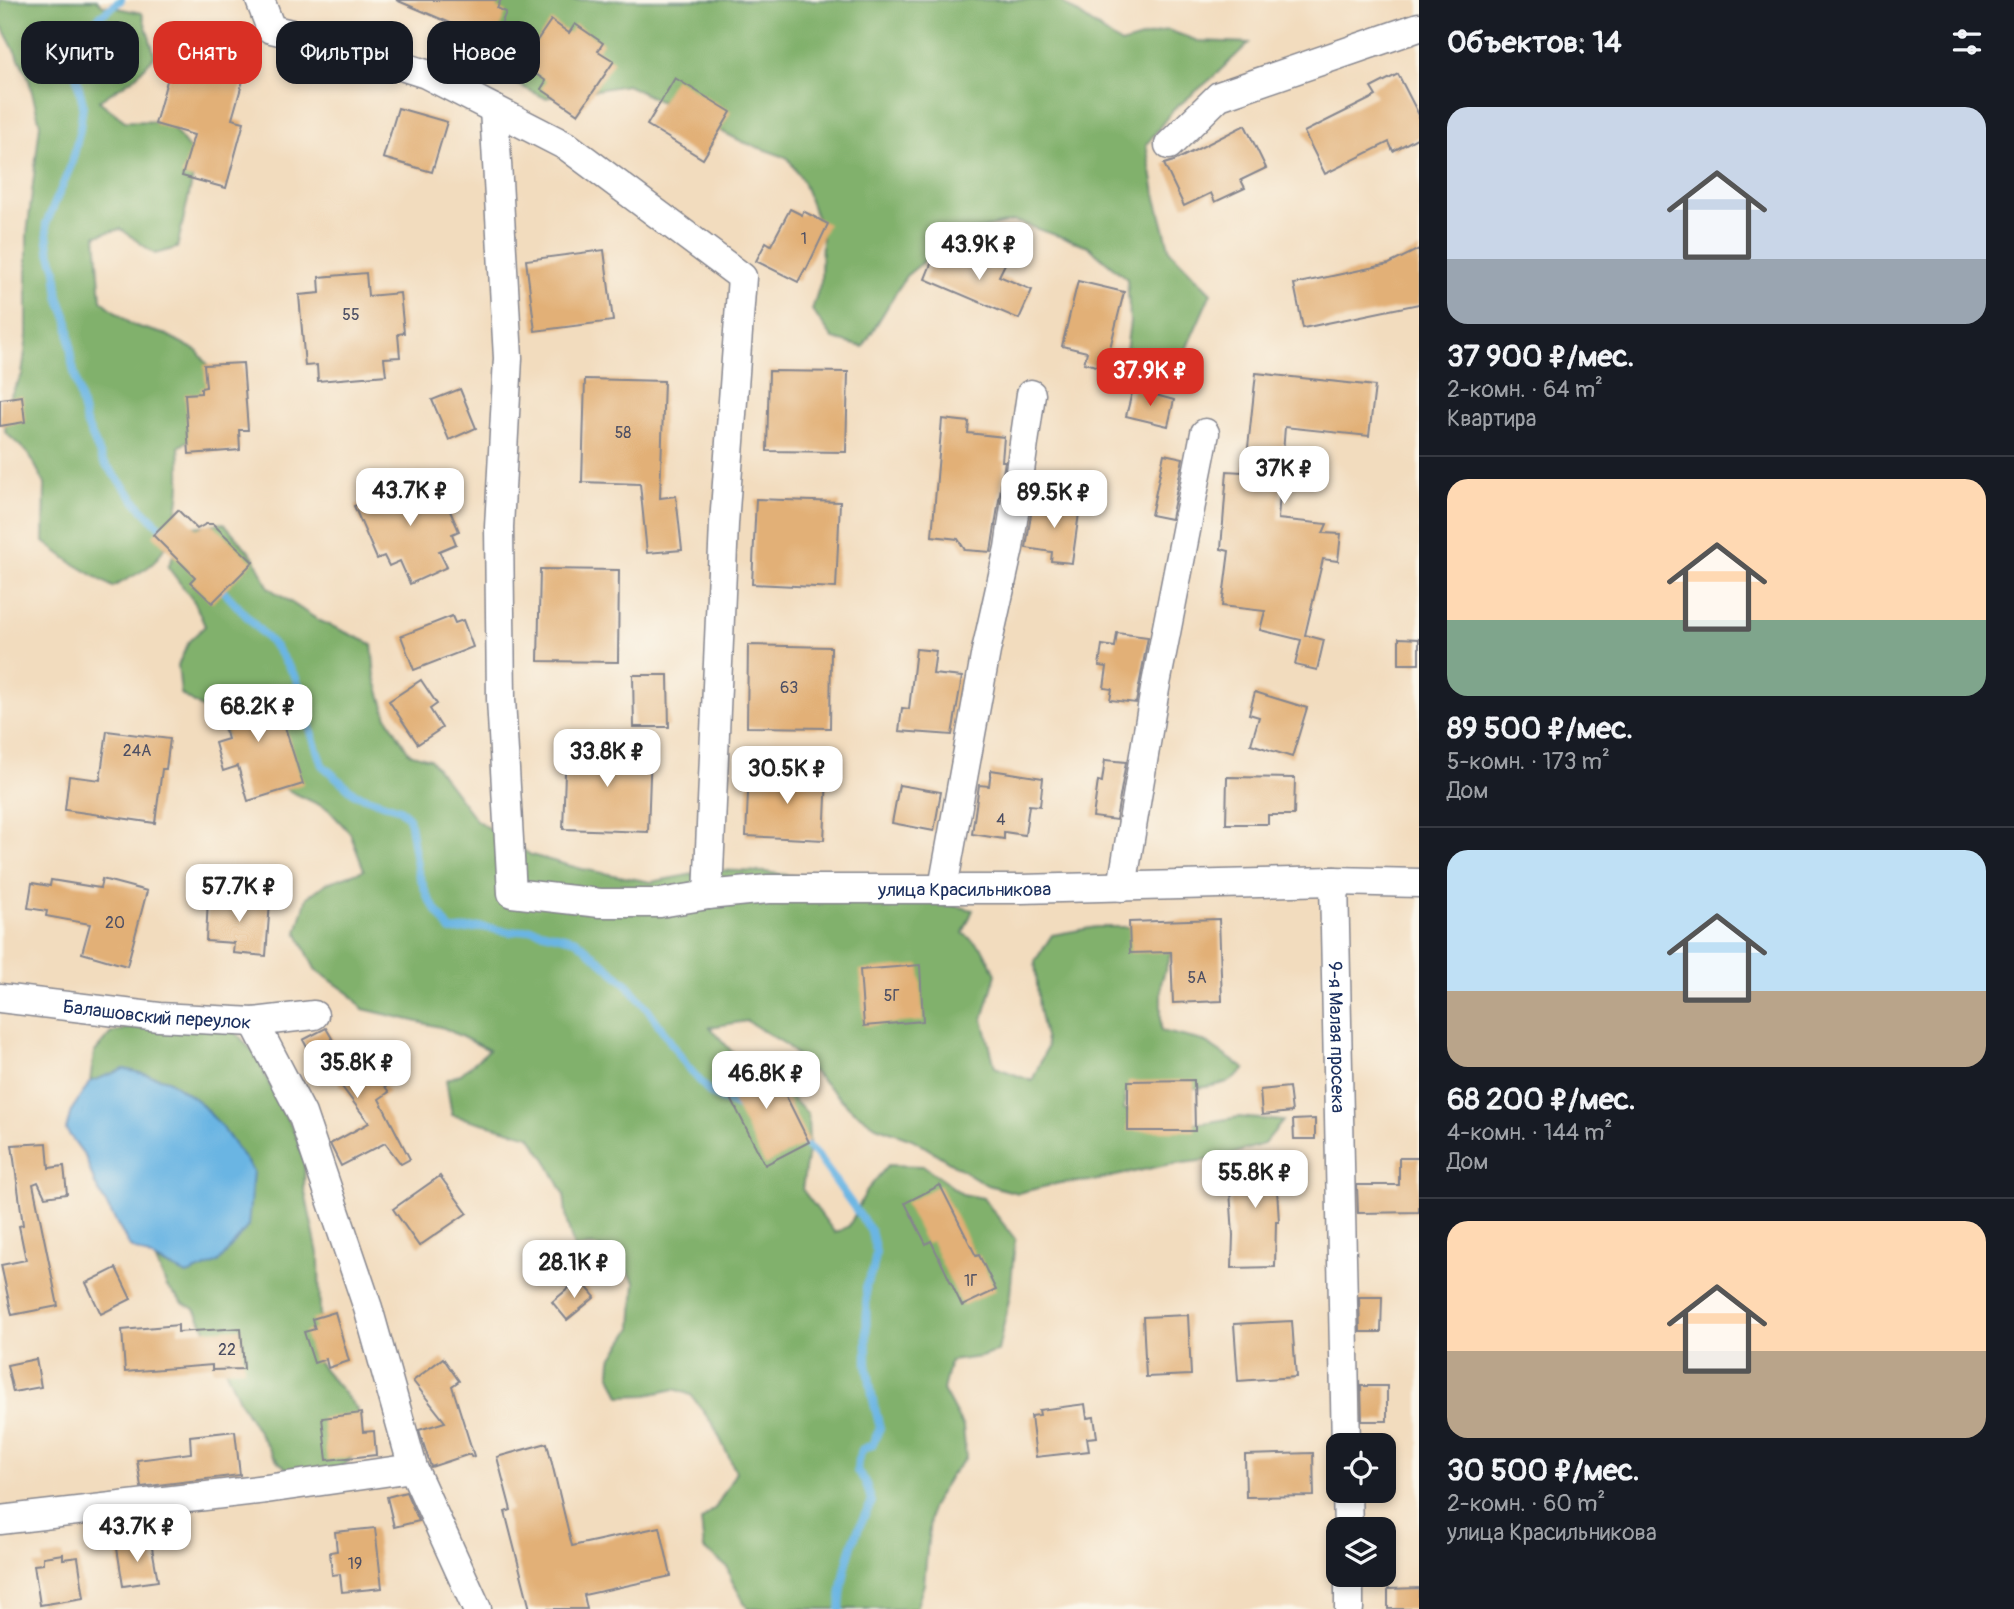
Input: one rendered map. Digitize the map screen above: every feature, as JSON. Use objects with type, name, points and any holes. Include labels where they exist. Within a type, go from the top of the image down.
[{"type":"street","points":[[260,0],[271,29],[329,43],[426,74],[568,147],[741,277],[724,523],[708,895]]},
{"type":"street","points":[[1169,145],[1219,96],[1419,27]]},
{"type":"street","name":"улица Красильникова","points":[[494,109],[508,358],[499,527],[501,699],[512,893],[600,903],[660,903],[768,889],[1021,890],[1334,881],[1419,883]]},
{"type":"street","points":[[943,888],[986,651],[1009,548],[1031,394]]},
{"type":"street","points":[[1122,887],[1155,689],[1205,433]]},
{"type":"street","name":"9-я Малая просека","points":[[1334,881],[1346,1433]]},
{"type":"street","name":"Балашовский переулок","points":[[0,999],[159,1017],[254,1022],[314,1014]]},
{"type":"street","points":[[254,1022],[302,1114],[368,1308],[413,1468],[477,1609]]},
{"type":"street","points":[[0,1520],[266,1489],[413,1468]]},
{"type":"street","points":[[1349,1587],[1349,1609]]},
{"type":"green space","points":[[0,0],[97,0],[103,5],[142,13],[153,58],[139,73],[139,21],[21,21],[21,63],[0,23]]},
{"type":"green space","points":[[466,0],[1059,0],[1121,44],[1168,30],[1198,41],[1249,43],[1172,111],[1146,145],[1170,251],[1211,293],[1184,354],[1123,374],[1130,321],[1127,279],[1088,246],[1014,221],[956,235],[906,276],[863,347],[833,339],[812,310],[821,281],[822,233],[803,182],[788,158],[743,142],[627,85],[545,98],[516,84],[540,84],[540,21],[473,21]]},
{"type":"green space","points":[[30,84],[124,84],[99,101],[125,121],[168,122],[197,159],[177,248],[155,254],[121,229],[96,235],[101,300],[132,325],[167,335],[197,351],[220,380],[219,419],[179,447],[178,507],[164,549],[147,568],[113,587],[44,542],[45,484],[29,454],[5,432],[7,402],[22,375],[27,336],[27,235],[40,124]]},
{"type":"green space","points":[[224,523],[253,556],[269,588],[318,620],[372,644],[375,677],[387,717],[409,753],[430,759],[476,820],[531,855],[582,869],[651,882],[715,870],[765,872],[879,888],[973,910],[963,933],[982,948],[996,974],[983,1019],[995,1067],[1032,1081],[1047,1047],[1039,1009],[1035,961],[1052,935],[1096,927],[1134,927],[1171,952],[1161,983],[1161,1031],[1203,1041],[1245,1069],[1232,1080],[1215,1085],[1125,1093],[1124,1109],[1152,1119],[1203,1123],[1239,1117],[1283,1121],[1264,1144],[1216,1159],[1166,1165],[1093,1181],[1060,1183],[1018,1193],[987,1185],[912,1139],[876,1126],[850,1108],[785,1044],[747,1021],[710,1027],[732,1052],[783,1090],[808,1114],[809,1145],[802,1189],[835,1233],[849,1226],[867,1190],[888,1165],[924,1166],[962,1194],[983,1198],[1015,1239],[1010,1295],[998,1351],[981,1357],[950,1361],[943,1390],[963,1427],[966,1458],[950,1476],[931,1508],[924,1584],[916,1609],[748,1609],[727,1567],[704,1549],[701,1521],[716,1507],[736,1472],[714,1426],[691,1395],[675,1389],[647,1395],[620,1396],[610,1373],[611,1360],[632,1328],[635,1282],[611,1249],[591,1246],[574,1248],[567,1223],[564,1194],[530,1136],[452,1115],[446,1080],[461,1074],[489,1050],[444,1028],[363,1009],[350,994],[315,969],[297,932],[307,897],[327,883],[364,870],[350,833],[328,809],[256,775],[212,715],[181,694],[178,665],[189,641],[205,626],[195,603],[168,567],[185,528]]},
{"type":"green space","points":[[133,1027],[232,1028],[256,1055],[295,1132],[305,1163],[304,1188],[319,1258],[320,1324],[310,1353],[357,1409],[361,1447],[335,1476],[292,1474],[273,1456],[240,1402],[195,1309],[184,1304],[167,1287],[156,1261],[187,1274],[253,1171],[221,1126],[199,1102],[168,1080],[124,1069],[90,1082],[94,1053],[111,1033]]},
{"type":"water","points":[[124,1069],[168,1080],[199,1102],[221,1126],[253,1171],[248,1226],[219,1262],[187,1275],[130,1247],[95,1184],[85,1156],[66,1130],[71,1111],[90,1082]]},
{"type":"building","points":[[396,0],[501,0],[497,8],[506,12],[502,21],[446,21]]},
{"type":"building","points":[[551,20],[569,33],[575,24],[603,43],[598,51],[614,61],[578,114],[541,89],[546,81],[540,77],[540,36]]},
{"type":"building","points":[[1398,74],[1419,115],[1419,137],[1393,151],[1389,142],[1325,174],[1304,132],[1376,96],[1371,88]]},
{"type":"building","points":[[675,78],[731,112],[703,159],[647,125]]},
{"type":"building","points":[[166,84],[242,84],[232,119],[244,122],[226,188],[182,176],[194,135],[155,124]]},
{"type":"building","points":[[398,108],[447,122],[432,172],[383,158]]},
{"type":"building","points":[[1245,125],[1266,168],[1241,180],[1245,188],[1215,202],[1211,193],[1184,206],[1164,164]]},
{"type":"building","points":[[790,209],[802,215],[803,211],[828,224],[798,282],[756,261],[766,242],[771,245]]},
{"type":"building","points":[[937,249],[971,263],[975,251],[1005,264],[999,276],[1032,290],[1019,319],[925,279]]},
{"type":"building","points":[[1419,249],[1419,304],[1303,328],[1294,284],[1389,264]]},
{"type":"building","points":[[604,250],[613,321],[535,331],[526,260]]},
{"type":"building","points":[[366,273],[368,296],[400,293],[404,333],[398,334],[400,357],[384,358],[386,375],[318,381],[317,365],[305,366],[299,295],[320,293],[319,277]]},
{"type":"building","points":[[1078,281],[1124,292],[1105,368],[1084,363],[1087,352],[1062,346]]},
{"type":"building","points":[[243,363],[248,430],[239,430],[240,450],[189,454],[185,394],[201,393],[201,388],[206,387],[204,365]]},
{"type":"building","points":[[769,371],[848,372],[846,452],[767,451]]},
{"type":"building","points":[[1256,373],[1375,386],[1369,436],[1285,427],[1278,519],[1327,524],[1323,533],[1341,534],[1338,561],[1323,559],[1305,635],[1324,640],[1317,670],[1295,665],[1301,640],[1260,630],[1265,611],[1222,606],[1229,551],[1221,549],[1227,471],[1242,472],[1244,456],[1247,457]]},
{"type":"building","points":[[585,379],[664,381],[660,498],[676,496],[682,550],[647,553],[640,484],[582,482]]},
{"type":"building","points":[[460,389],[476,428],[449,440],[432,400]]},
{"type":"building","points":[[1133,389],[1174,400],[1168,426],[1126,416]]},
{"type":"building","points":[[22,396],[25,422],[0,426],[0,399]]},
{"type":"building","points":[[942,419],[969,422],[968,433],[1004,437],[1002,461],[1005,461],[991,552],[965,550],[958,539],[932,536]]},
{"type":"building","points":[[1164,454],[1183,458],[1171,519],[1151,515]]},
{"type":"building","points":[[436,480],[459,531],[452,534],[456,544],[439,551],[447,567],[410,584],[400,561],[389,566],[384,556],[377,559],[354,506],[406,483],[410,492]]},
{"type":"building","points":[[756,499],[840,502],[836,588],[752,584]]},
{"type":"building","points":[[1033,500],[1080,506],[1072,563],[1051,561],[1052,552],[1026,548]]},
{"type":"building","points":[[178,510],[197,529],[213,524],[253,562],[212,603],[190,582],[195,577],[153,535]]},
{"type":"building","points":[[540,569],[619,570],[618,662],[538,661]]},
{"type":"building","points":[[452,616],[455,623],[463,620],[473,647],[414,670],[401,636]]},
{"type":"building","points":[[1117,633],[1148,637],[1136,703],[1110,700],[1112,689],[1104,688],[1107,667],[1099,666],[1102,645],[1115,647]]},
{"type":"building","points":[[1399,638],[1419,639],[1419,664],[1399,664]]},
{"type":"building","points":[[748,645],[831,647],[830,728],[747,727]]},
{"type":"building","points":[[916,649],[936,651],[933,674],[962,677],[952,735],[899,731],[902,708],[909,709]]},
{"type":"building","points":[[633,675],[668,675],[669,727],[634,727]]},
{"type":"building","points":[[421,680],[437,704],[430,709],[442,728],[418,744],[389,701]]},
{"type":"building","points":[[272,686],[303,784],[248,801],[238,766],[223,771],[215,743],[228,739],[217,703]]},
{"type":"building","points":[[1255,692],[1307,708],[1292,757],[1251,744],[1259,717],[1249,714]]},
{"type":"building","points":[[107,731],[170,739],[166,769],[162,769],[155,823],[65,810],[69,776],[100,780]]},
{"type":"building","points":[[566,746],[651,749],[648,832],[563,829]]},
{"type":"building","points":[[1105,760],[1126,762],[1116,820],[1093,817],[1098,781],[1102,782]]},
{"type":"building","points":[[991,770],[1043,778],[1040,806],[1029,805],[1025,835],[1004,832],[1004,839],[972,834],[979,785],[989,786]]},
{"type":"building","points":[[749,773],[827,776],[824,840],[746,836]]},
{"type":"building","points":[[1227,777],[1295,778],[1294,815],[1268,815],[1268,824],[1226,824]]},
{"type":"building","points":[[899,785],[941,792],[934,831],[892,823]]},
{"type":"building","points":[[102,879],[147,891],[127,966],[82,953],[90,924],[46,916],[47,911],[28,908],[32,883],[50,886],[51,880],[100,888]]},
{"type":"building","points":[[208,897],[270,902],[266,956],[233,953],[234,943],[206,941]]},
{"type":"building","points":[[1219,919],[1222,1001],[1173,1003],[1171,952],[1130,953],[1129,922]]},
{"type":"building","points":[[920,965],[923,1021],[864,1026],[860,970]]},
{"type":"building","points":[[326,1028],[341,1054],[355,1047],[389,1092],[379,1099],[410,1159],[401,1164],[385,1143],[341,1166],[330,1144],[369,1123],[324,1063],[318,1067],[303,1040]]},
{"type":"building","points":[[767,1058],[809,1142],[765,1165],[722,1081]]},
{"type":"building","points":[[1194,1080],[1195,1131],[1128,1131],[1128,1081]]},
{"type":"building","points":[[1289,1087],[1292,1112],[1262,1115],[1260,1090]]},
{"type":"building","points":[[1315,1119],[1315,1139],[1294,1139],[1293,1120]]},
{"type":"building","points":[[47,1143],[49,1168],[64,1166],[67,1194],[45,1197],[38,1182],[33,1184],[58,1306],[12,1315],[1,1265],[26,1260],[19,1226],[23,1225],[12,1145]]},
{"type":"building","points":[[1282,1157],[1284,1189],[1277,1189],[1279,1222],[1276,1222],[1275,1267],[1232,1268],[1233,1235],[1228,1161]]},
{"type":"building","points":[[1399,1158],[1419,1158],[1419,1212],[1358,1213],[1357,1185],[1399,1185]]},
{"type":"building","points":[[440,1176],[467,1213],[419,1246],[393,1209]]},
{"type":"building","points":[[940,1185],[996,1290],[962,1306],[931,1241],[926,1244],[905,1203]]},
{"type":"building","points":[[116,1268],[131,1299],[101,1314],[86,1283]]},
{"type":"building","points":[[580,1279],[595,1297],[567,1320],[552,1302]]},
{"type":"building","points":[[1359,1297],[1382,1297],[1381,1332],[1360,1332]]},
{"type":"building","points":[[335,1312],[349,1361],[328,1368],[326,1359],[314,1363],[304,1332],[315,1329],[312,1319]]},
{"type":"building","points":[[1188,1315],[1191,1375],[1146,1377],[1143,1317]]},
{"type":"building","points":[[1292,1321],[1296,1377],[1238,1381],[1234,1324]]},
{"type":"building","points":[[178,1325],[178,1332],[241,1328],[244,1369],[212,1370],[212,1365],[125,1372],[122,1330]]},
{"type":"building","points":[[443,1358],[459,1381],[452,1386],[474,1456],[470,1454],[431,1467],[419,1430],[445,1422],[413,1381]]},
{"type":"building","points":[[36,1359],[41,1387],[13,1392],[7,1365]]},
{"type":"building","points":[[1361,1386],[1387,1386],[1387,1421],[1362,1421]]},
{"type":"building","points":[[1085,1404],[1087,1418],[1094,1417],[1097,1437],[1087,1438],[1089,1451],[1036,1457],[1031,1416],[1040,1415],[1039,1410]]},
{"type":"building","points":[[361,1413],[363,1432],[374,1431],[376,1455],[327,1460],[322,1418]]},
{"type":"building","points":[[235,1431],[240,1475],[141,1487],[137,1460],[191,1453],[190,1436]]},
{"type":"building","points":[[547,1443],[572,1546],[660,1527],[671,1576],[584,1595],[587,1609],[530,1609],[505,1512],[511,1510],[497,1457]]},
{"type":"building","points":[[1313,1453],[1314,1496],[1246,1497],[1245,1455]]},
{"type":"building","points":[[406,1492],[419,1521],[394,1527],[387,1497]]},
{"type":"building","points":[[375,1528],[382,1588],[342,1592],[340,1574],[332,1575],[330,1552],[337,1551],[335,1532]]},
{"type":"building","points":[[151,1542],[158,1581],[123,1586],[117,1548]]},
{"type":"building","points":[[63,1554],[63,1559],[78,1557],[84,1598],[40,1605],[34,1565],[43,1564],[43,1557]]},
{"type":"building","points":[[1419,1588],[1419,1609],[1388,1609],[1388,1589]]},
{"type":"waterway","points":[[121,0],[100,16],[72,59],[83,104],[80,129],[72,163],[46,224],[59,297],[68,321],[72,363],[86,423],[103,461],[142,509],[167,534]]},
{"type":"waterway","points":[[218,585],[276,648],[295,676],[306,703],[310,729],[322,765],[355,794],[400,809],[409,818],[418,872],[428,898],[451,931],[482,927],[510,932],[532,929],[576,940],[626,983],[711,1094],[744,1110]]},
{"type":"waterway","points":[[799,1138],[819,1158],[871,1231],[876,1252],[873,1270],[866,1285],[867,1363],[880,1428],[872,1445],[863,1449],[858,1460],[857,1471],[865,1481],[872,1502],[859,1527],[850,1554],[840,1609]]}]
